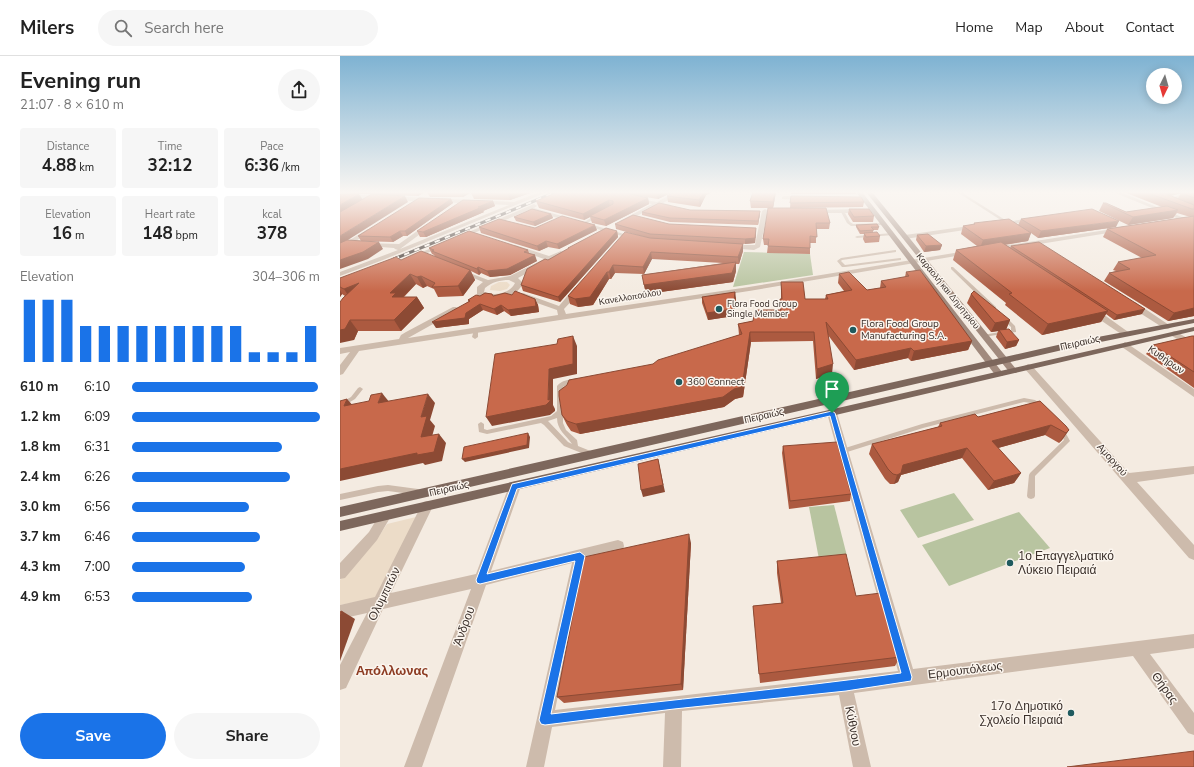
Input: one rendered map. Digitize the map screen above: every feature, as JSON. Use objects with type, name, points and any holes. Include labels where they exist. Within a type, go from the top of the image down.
[{"type":"main road","name":"Καραολή και Δημητρίου","points":[[885,225],[999,374]]},
{"type":"main road","name":"Καραολή και Δημητρίου","points":[[896,225],[1013,371]]},
{"type":"main road","name":"Πειραιώς","points":[[340,526],[385,516],[426,500],[592,454],[1126,334],[1194,321]]},
{"type":"main road","name":"Πειραιώς","points":[[340,512],[514,486],[1194,329]]},
{"type":"street","points":[[381,259],[430,225]]},
{"type":"street","points":[[340,274],[381,259],[463,225]]},
{"type":"street","points":[[457,239],[488,225]]},
{"type":"street","points":[[587,225],[606,230],[622,238],[645,241]]},
{"type":"street","points":[[721,246],[757,248],[763,225]]},
{"type":"street","points":[[1011,225],[1045,248]]},
{"type":"street","points":[[1011,257],[994,249],[1127,229],[1120,225]]},
{"type":"street","points":[[905,237],[984,226]]},
{"type":"street","points":[[340,249],[374,227]]},
{"type":"street","points":[[599,234],[612,227]]},
{"type":"street","points":[[754,228],[762,228]]},
{"type":"street","points":[[471,232],[479,235]]},
{"type":"street","points":[[406,260],[423,256],[449,242]]},
{"type":"street","points":[[340,243],[400,246]]},
{"type":"street","points":[[507,244],[550,259]]},
{"type":"street","points":[[483,295],[480,289],[488,282],[512,278],[571,248]]},
{"type":"street","name":"Κανελλοπούλου","points":[[340,351],[402,342],[476,334],[545,323],[563,317],[865,266],[974,252]]},
{"type":"street","points":[[454,268],[488,282]]},
{"type":"street","points":[[474,300],[483,295],[496,296],[512,291],[519,284],[517,280],[512,278]]},
{"type":"street","points":[[560,309],[585,281]]},
{"type":"street","points":[[512,291],[560,309],[563,317]]},
{"type":"street","points":[[1123,298],[1168,326]]},
{"type":"street","points":[[402,342],[404,337],[460,306]]},
{"type":"street","points":[[1088,308],[1126,334]]},
{"type":"street","points":[[1174,334],[1194,346]]},
{"type":"street","name":"Κυθήρων","points":[[1125,345],[1194,394]]},
{"type":"street","points":[[340,372],[357,348]]},
{"type":"street","name":"Αμοργού","points":[[1028,368],[1128,478],[1194,554]]},
{"type":"street","points":[[832,413],[907,677]]},
{"type":"street","points":[[1128,478],[1194,470]]},
{"type":"street","name":"Άνδρου","points":[[413,767],[514,486]]},
{"type":"street","name":"Ολυμπιτών","points":[[340,682],[380,603],[426,500]]},
{"type":"street","points":[[340,573],[373,536],[385,516]]},
{"type":"street","points":[[340,612],[480,580],[618,546]]},
{"type":"street","points":[[535,767],[580,556]]},
{"type":"street","name":"Ερμουπόλεως","points":[[545,720],[674,704],[846,686],[1194,641]]},
{"type":"street","name":"Θήρας","points":[[1136,648],[1194,727]]},
{"type":"street","name":"Κύθνου","points":[[846,686],[862,767]]},
{"type":"street","points":[[672,767],[674,704]]},
{"type":"lane","points":[[857,237],[892,234]]},
{"type":"lane","points":[[895,251],[841,259],[839,261],[843,266],[865,266],[900,259]]},
{"type":"lane","points":[[952,268],[1015,329],[1012,332],[985,336]]},
{"type":"lane","points":[[575,448],[575,442],[562,427],[559,413],[560,386],[566,382],[581,379]]},
{"type":"lane","points":[[340,406],[353,398],[360,389]]},
{"type":"lane","points":[[844,451],[922,426],[1024,400],[1034,401],[1045,410]]},
{"type":"lane","points":[[481,424],[481,430],[487,432],[542,421],[553,418],[559,413]]},
{"type":"lane","points":[[542,421],[546,423],[566,444],[592,454]]},
{"type":"lane","points":[[1031,496],[1032,475],[1067,441],[1059,426]]},
{"type":"lane","points":[[340,497],[388,488],[426,500]]},
{"type":"green space","points":[[744,252],[810,254],[813,275],[733,287]]},
{"type":"green space","points":[[954,493],[974,520],[918,538],[900,510]]},
{"type":"green space","points":[[834,505],[847,556],[819,559],[809,507]]},
{"type":"green space","points":[[1019,512],[1050,548],[949,586],[922,545]]},
{"type":"shaded area","points":[[499,282],[507,282],[510,285],[507,289],[500,291],[490,290],[491,286]]},
{"type":"shaded area","points":[[416,517],[376,598],[340,605],[340,580],[379,536],[387,524]]},
{"type":"building","points":[[340,225],[358,225],[340,236]]},
{"type":"building","points":[[375,225],[413,225],[405,231],[400,231],[390,237],[358,236]]},
{"type":"building","points":[[426,225],[439,225],[423,232],[417,231]]},
{"type":"building","points":[[484,225],[524,225],[535,228],[541,225],[595,225],[557,244],[546,241],[537,246],[479,227]]},
{"type":"building","points":[[619,225],[695,225],[756,228],[755,238],[745,239],[650,234]]},
{"type":"building","points":[[765,225],[816,225],[817,237],[810,236],[810,248],[768,246],[769,239],[763,239]]},
{"type":"building","points":[[856,225],[878,225],[879,227],[871,227],[874,230],[860,231]]},
{"type":"building","points":[[1019,225],[1031,233],[983,240],[963,226]]},
{"type":"building","points":[[1031,225],[1086,225],[1041,231]]},
{"type":"building","points":[[1133,225],[1194,225],[1194,308],[1174,313],[1109,273],[1130,269],[1118,262],[1156,255],[1107,229]]},
{"type":"building","points":[[606,228],[617,231],[558,297],[521,285],[527,269],[545,259],[548,260]]},
{"type":"building","points":[[469,231],[528,250],[524,252],[535,255],[507,269],[487,271],[478,267],[477,269],[432,251],[434,250],[429,248]]},
{"type":"building","points":[[625,232],[650,238],[743,244],[738,257],[651,252],[643,267],[613,265],[590,297],[575,299],[568,296]]},
{"type":"building","points":[[877,232],[880,236],[866,237],[864,233]]},
{"type":"building","points":[[928,234],[942,245],[926,246],[917,235]]},
{"type":"building","points":[[347,240],[379,242],[363,252],[340,260],[340,243]]},
{"type":"building","points":[[1001,242],[1108,311],[1048,324],[1009,294],[1012,293],[956,250]]},
{"type":"building","points":[[1039,242],[1145,309],[1117,315],[1011,246]]},
{"type":"building","points":[[421,251],[470,270],[458,286],[432,287],[435,283],[421,276],[417,277],[410,274],[390,293],[396,293],[392,297],[417,297],[394,320],[350,320],[345,329],[340,330],[340,302],[359,283],[344,289],[340,287],[340,278],[396,257],[401,260]]},
{"type":"building","points":[[736,262],[732,273],[644,285],[642,275]]},
{"type":"building","points":[[920,270],[972,341],[914,351],[911,348],[856,360],[826,322],[833,364],[817,369],[814,332],[750,332],[742,387],[734,389],[723,397],[576,424],[567,421],[562,415],[559,391],[567,385],[569,380],[653,364],[658,360],[742,334],[738,324],[753,321],[755,310],[781,310],[781,282],[803,282],[805,299],[828,299],[826,295],[852,290],[839,274],[849,272],[867,290],[886,287],[881,281],[909,276],[906,272]]},
{"type":"building","points":[[515,291],[535,299],[536,306],[508,310],[501,305],[494,309],[480,304],[466,313],[465,318],[432,322],[470,301],[468,300],[476,295],[480,296],[485,293],[492,294],[493,296],[505,293],[512,295]]},
{"type":"building","points":[[974,291],[1010,320],[995,323],[971,294]]},
{"type":"building","points":[[735,292],[733,309],[707,313],[702,297]]},
{"type":"building","points":[[1009,329],[1019,340],[1007,342],[999,330]]},
{"type":"building","points":[[573,336],[573,364],[549,369],[548,400],[550,399],[550,401],[546,405],[486,417],[495,354],[557,344],[558,339]]},
{"type":"building","points":[[1194,336],[1194,372],[1153,345]]},
{"type":"building","points":[[382,393],[378,403],[428,394],[421,417],[427,416],[421,437],[439,434],[434,452],[417,455],[417,453],[340,469],[340,401],[347,399],[344,406],[369,401],[371,395]]},
{"type":"building","points":[[1040,401],[1069,430],[1066,433],[1051,425],[992,441],[1021,473],[994,481],[967,448],[903,465],[901,473],[897,475],[893,474],[888,469],[872,444],[942,426],[940,423],[975,414],[978,417]]},
{"type":"building","points":[[528,433],[527,445],[462,459],[464,447]]},
{"type":"building","points":[[837,442],[851,494],[790,501],[783,446]]},
{"type":"building","points":[[658,459],[663,485],[641,490],[638,464]]},
{"type":"building","points":[[689,534],[681,684],[557,697],[584,557]]},
{"type":"building","points":[[846,554],[856,596],[881,593],[900,657],[759,674],[753,606],[783,603],[777,561]]},
{"type":"building","points":[[1194,751],[1194,767],[1067,767]]},
{"type":"railway","points":[[394,259],[476,225]]},
{"type":"railway","points":[[388,262],[397,258]]},
{"type":"place","name":"Flora Food Group Single Member","points":[[719,309]]},
{"type":"place","name":"Flora Food Group Manufacturing S.A.","points":[[853,330]]},
{"type":"place","name":"360 Connect","points":[[679,382]]},
{"type":"place","name":"1ο Επαγγελματικό Λύκειο Πειραιά","points":[[1010,563]]},
{"type":"place","name":"17ο Δημοτικό Σχολείο Πειραιά","points":[[1071,713]]},
{"type":"district","name":"Απόλλωνας","points":[[392,671]]},
{"type":"route","points":[[832,413],[907,677],[846,686],[674,704],[545,720],[580,556],[480,580],[514,486],[832,413]]}]
